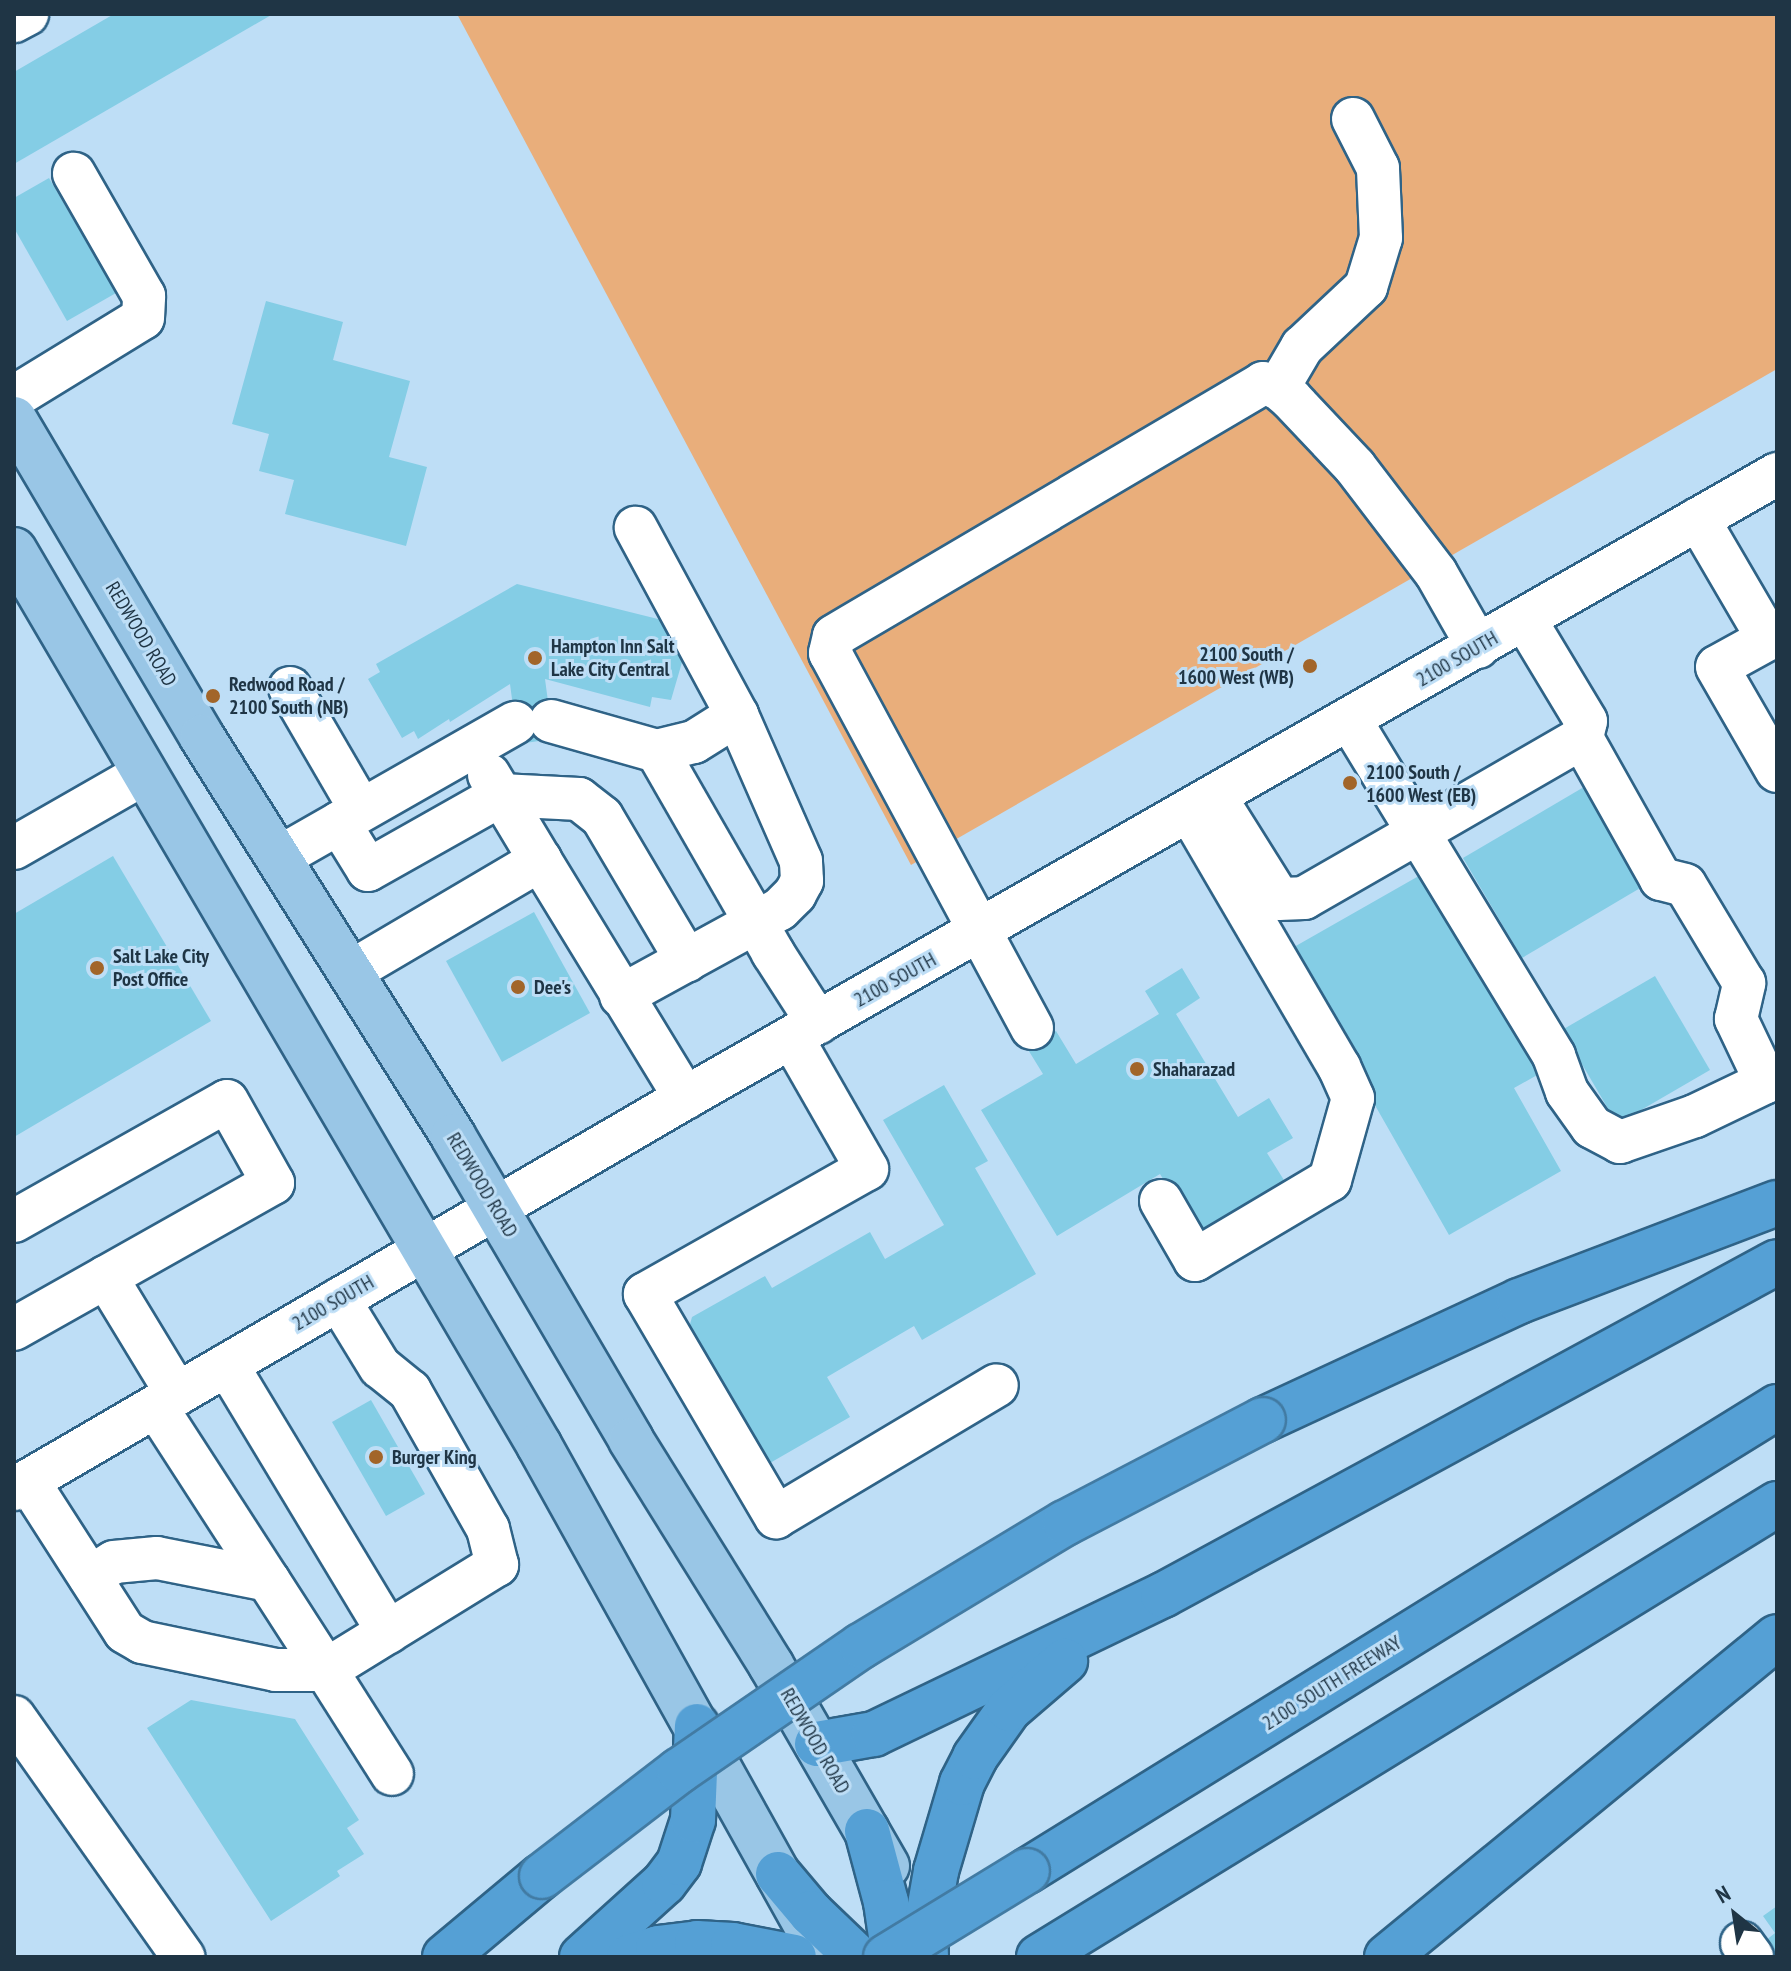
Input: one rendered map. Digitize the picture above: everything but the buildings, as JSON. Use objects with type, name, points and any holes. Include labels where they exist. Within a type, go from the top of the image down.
[{"type":"highway","points":[[445,1957],[542,1876],[679,1771],[861,1646],[1065,1523],[1263,1420],[1519,1301],[1777,1203]]},
{"type":"highway","points":[[817,1744],[874,1734],[1163,1595],[1777,1262]]},
{"type":"highway","name":"2100 SOUTH FREEWAY","points":[[886,1957],[1777,1407]]},
{"type":"highway","points":[[1050,1950],[1777,1504]]},
{"type":"highway","points":[[921,1951],[936,1871],[953,1810],[975,1757],[990,1734],[1009,1709],[1054,1669],[1163,1595]]},
{"type":"highway","points":[[1387,1957],[1777,1637]]},
{"type":"highway","points":[[582,1957],[664,1883],[679,1863],[693,1820],[697,1726]]},
{"type":"highway","points":[[778,1874],[811,1913],[857,1957]]},
{"type":"highway","points":[[629,1957],[658,1948],[697,1943],[743,1946],[794,1957]]},
{"type":"main road","name":"REDWOOD ROAD","points":[[14,419],[278,858],[496,1209],[631,1440],[817,1744],[867,1831],[921,1951]]},
{"type":"main road","points":[[14,550],[425,1249],[697,1726],[824,1957]]},
{"type":"street","points":[[14,21],[27,14]]},
{"type":"street","points":[[1278,388],[1302,347],[1366,287],[1381,238],[1378,168],[1353,119]]},
{"type":"street","points":[[14,397],[143,318],[144,296],[74,174]]},
{"type":"street","points":[[1032,1028],[978,933],[830,653],[834,636],[1263,383],[1278,388],[1355,467],[1420,552],[1478,647]]},
{"type":"street","name":"2100 SOUTH","points":[[21,1485],[685,1098],[1777,474]]},
{"type":"street","points":[[1698,519],[1772,636],[1717,667],[1777,771]]},
{"type":"street","points":[[621,996],[789,902],[802,881],[801,861],[737,715],[636,528]]},
{"type":"street","points":[[1350,720],[1554,1056],[1567,1092],[1592,1127],[1620,1142],[1695,1116],[1766,1082],[1736,1019],[1744,983],[1685,885],[1661,879],[1582,738],[1586,721],[1525,620]]},
{"type":"street","points":[[290,688],[350,816],[368,870],[501,795],[579,799],[602,817],[687,961]]},
{"type":"street","points":[[278,858],[471,745],[533,722],[657,751],[694,742],[737,715]]},
{"type":"street","points":[[1203,804],[1279,899],[1290,901],[1304,898],[1582,738]]},
{"type":"street","points":[[471,745],[685,1098]]},
{"type":"street","points":[[657,751],[755,922],[867,1169],[645,1294],[776,1517],[997,1385]]},
{"type":"street","points":[[14,848],[145,773]]},
{"type":"street","points":[[1161,1201],[1195,1260],[1330,1180],[1353,1098],[1203,804]]},
{"type":"street","points":[[350,972],[540,860]]},
{"type":"street","points":[[14,1221],[227,1101],[273,1183],[14,1329]]},
{"type":"street","points":[[106,1277],[166,1400],[268,1580],[392,1774]]},
{"type":"street","points":[[21,1485],[90,1577],[125,1632],[142,1642],[276,1670],[326,1670],[497,1565],[488,1529],[410,1391],[380,1367],[339,1300]]},
{"type":"street","points":[[227,1365],[388,1632]]},
{"type":"street","points":[[90,1577],[114,1562],[157,1558],[268,1580]]},
{"type":"street","points":[[14,1717],[183,1957]]},
{"type":"shaded area","points":[[457,14],[1777,14],[1777,369],[911,865]]},
{"type":"place","name":"Hampton Inn Salt Lake City Central","points":[[535,658]]},
{"type":"place","name":"2100 South / 1600 West (WB)","points":[[1310,666]]},
{"type":"place","name":"Redwood Road / 2100 South (NB)","points":[[213,696]]},
{"type":"place","name":"2100 South / 1600 West (EB)","points":[[1350,783]]},
{"type":"place","name":"Salt Lake City Post Office","points":[[97,968]]},
{"type":"place","name":"Dee's","points":[[518,987]]},
{"type":"place","name":"Shaharazad","points":[[1137,1069]]},
{"type":"place","name":"Burger King","points":[[376,1457]]}]
